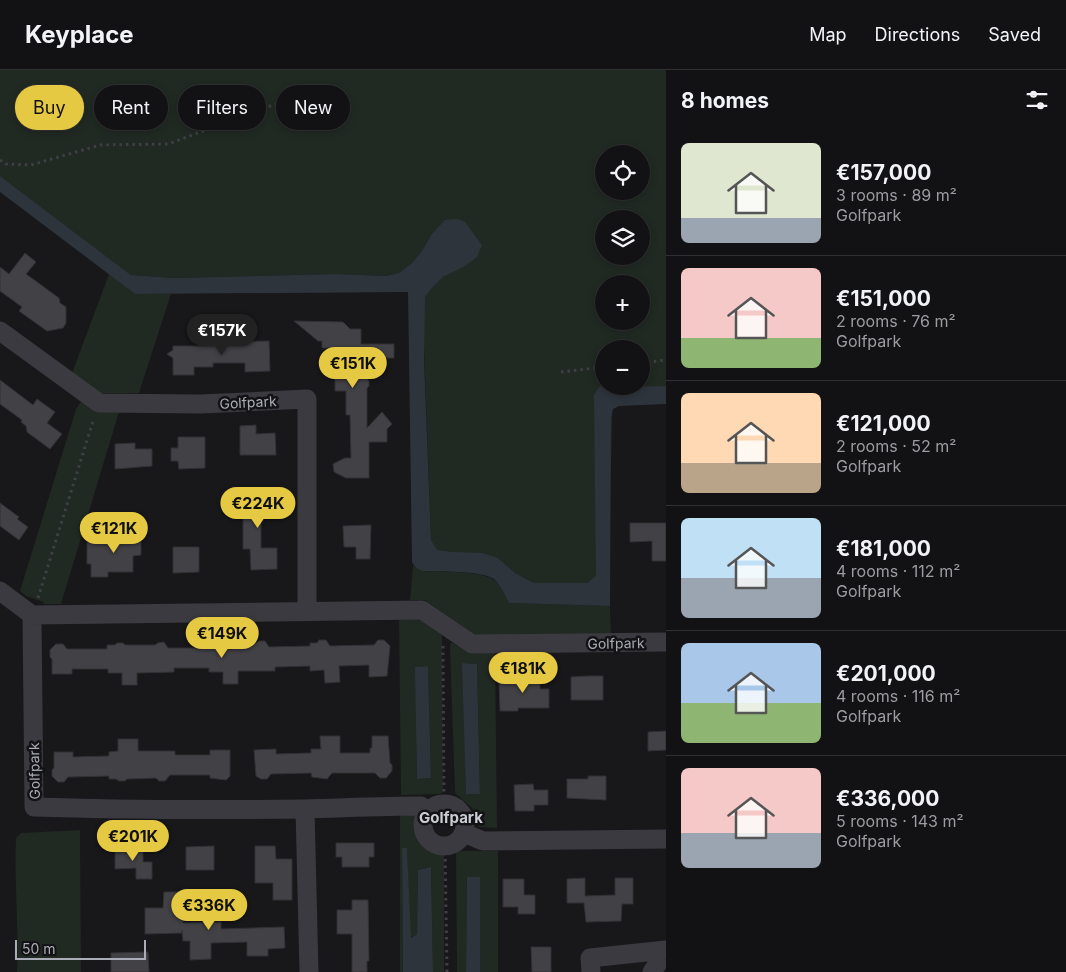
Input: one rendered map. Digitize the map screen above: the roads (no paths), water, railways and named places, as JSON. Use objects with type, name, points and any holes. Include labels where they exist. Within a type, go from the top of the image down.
[{"type":"street","name":"Golfpark","points":[[0,331],[99,403],[201,404],[307,399],[307,611]]},
{"type":"street","points":[[0,592],[32,615]]},
{"type":"street","name":"Golfpark","points":[[427,811],[421,806],[120,810],[34,807],[32,615],[422,610],[472,644],[666,642]]},
{"type":"street","points":[[444,803],[457,807],[465,819],[464,833],[460,840],[445,846],[433,844],[425,835],[422,823],[427,811],[434,805],[444,803]]},
{"type":"street","points":[[305,809],[309,972]]},
{"type":"street","points":[[464,833],[482,841],[666,839]]},
{"type":"street","points":[[591,972],[590,958],[666,950]]},
{"type":"street","points":[[652,972],[666,950]]},
{"type":"district","name":"Golfpark","points":[[451,817]]}]
